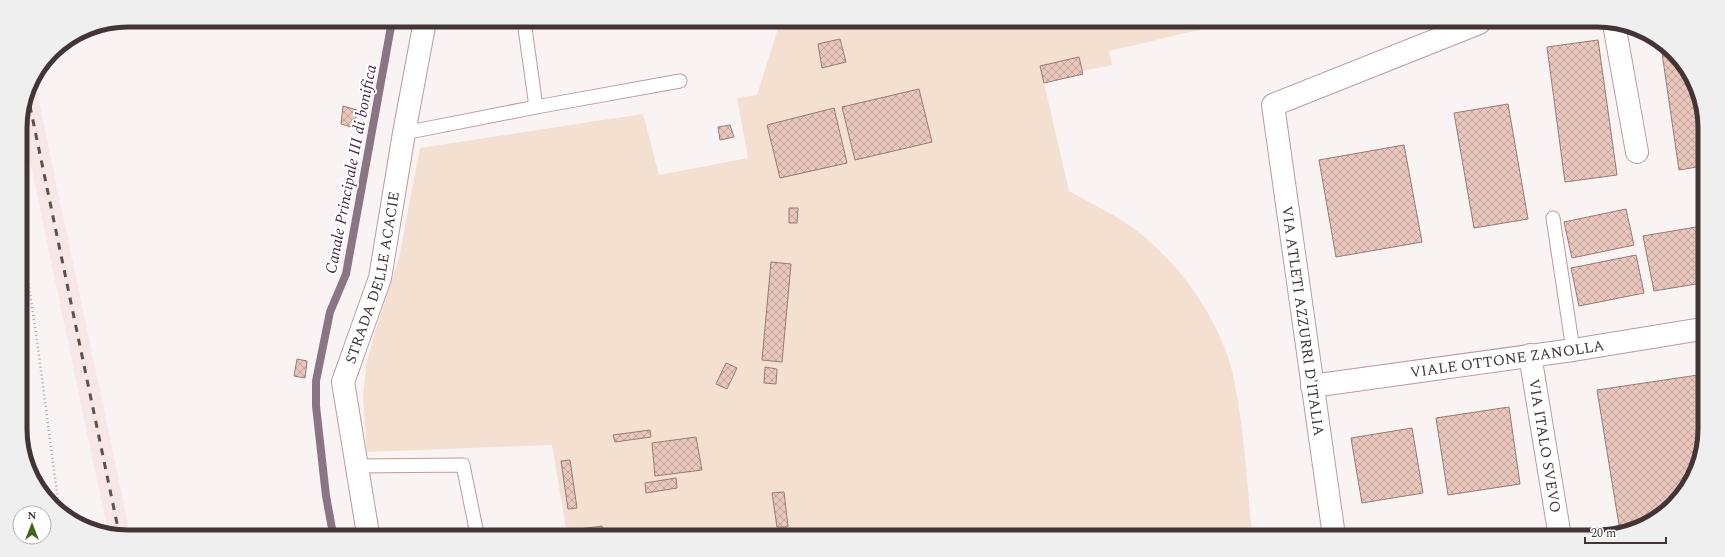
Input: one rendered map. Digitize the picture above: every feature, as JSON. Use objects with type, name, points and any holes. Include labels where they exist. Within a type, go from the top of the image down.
[{"type":"street","name":"STRADA DELLE ACACIE","points":[[367,530],[343,382],[380,278],[404,133],[424,27]]},
{"type":"street","name":"VIA ATLETI AZZURRI D'ITALIA","points":[[1333,530],[1273,105],[1469,27]]},
{"type":"street","points":[[1615,29],[1637,152]]},
{"type":"street","name":"VIALE OTTONE ZANOLLA","points":[[1312,386],[1573,350],[1698,330]]},
{"type":"street","name":"VIA ITALO SVEVO","points":[[1530,355],[1559,530]]},
{"type":"lane","points":[[525,27],[536,107]]},
{"type":"lane","points":[[404,133],[680,81]]},
{"type":"lane","points":[[1553,218],[1573,350]]},
{"type":"lane","points":[[358,466],[463,465],[476,530]]},
{"type":"path","points":[[27,275],[36,333],[57,501]]},
{"type":"shaded area","points":[[778,27],[1203,27],[1203,29],[1109,51],[1112,65],[1083,71],[1083,74],[1044,83],[1069,191],[1129,225],[1152,243],[1191,287],[1221,339],[1228,357],[1238,401],[1251,530],[566,530],[552,445],[367,452],[363,398],[366,364],[399,258],[420,148],[643,114],[659,175],[748,158],[737,98],[757,95]]},
{"type":"shaded area","points":[[36,87],[129,530],[107,528],[27,147],[27,121],[30,102]]},
{"type":"building","points":[[840,39],[846,62],[822,68],[818,44]]},
{"type":"building","points":[[1598,40],[1617,175],[1565,182],[1547,47]]},
{"type":"building","points":[[1662,50],[1669,56],[1685,77],[1693,95],[1698,121],[1698,167],[1679,170]]},
{"type":"building","points":[[1079,57],[1083,74],[1044,83],[1040,66]]},
{"type":"building","points":[[919,89],[932,142],[855,160],[842,107]]},
{"type":"building","points":[[1508,104],[1528,219],[1474,228],[1454,113]]},
{"type":"building","points":[[343,106],[357,110],[354,128],[341,124]]},
{"type":"building","points":[[834,108],[847,163],[780,178],[767,125]]},
{"type":"building","points":[[730,125],[734,137],[720,140],[718,127]]},
{"type":"building","points":[[1404,145],[1422,242],[1336,257],[1319,160]]},
{"type":"building","points":[[789,208],[798,208],[797,223],[789,223]]},
{"type":"building","points":[[1626,209],[1634,245],[1572,258],[1564,222]]},
{"type":"building","points":[[1698,227],[1698,284],[1654,291],[1643,236]]},
{"type":"building","points":[[1636,255],[1644,293],[1579,306],[1571,268]]},
{"type":"building","points":[[771,262],[791,264],[782,362],[762,360]]},
{"type":"building","points":[[297,359],[307,361],[305,378],[294,376]]},
{"type":"building","points":[[726,363],[737,368],[727,389],[716,384]]},
{"type":"building","points":[[765,367],[777,369],[776,384],[764,383]]},
{"type":"building","points":[[1698,375],[1697,443],[1695,455],[1688,474],[1669,501],[1659,509],[1648,517],[1630,525],[1619,527],[1597,390]]},
{"type":"building","points":[[1509,407],[1520,484],[1448,495],[1436,418]]},
{"type":"building","points":[[1412,428],[1423,493],[1362,503],[1351,438]]},
{"type":"building","points":[[650,430],[651,437],[615,442],[613,435]]},
{"type":"building","points":[[696,437],[702,470],[655,476],[652,443]]},
{"type":"building","points":[[570,460],[577,508],[568,509],[561,461]]},
{"type":"building","points":[[676,478],[677,488],[646,493],[645,483]]},
{"type":"building","points":[[784,492],[788,527],[777,527],[772,493]]},
{"type":"building","points":[[602,526],[603,530],[579,530]]},
{"type":"waterway","name":"Canale Principale III di bonifica","points":[[332,530],[326,496],[316,406],[316,381],[330,312],[346,274],[391,27]]},
{"type":"railway","points":[[30,104],[118,529]]}]
